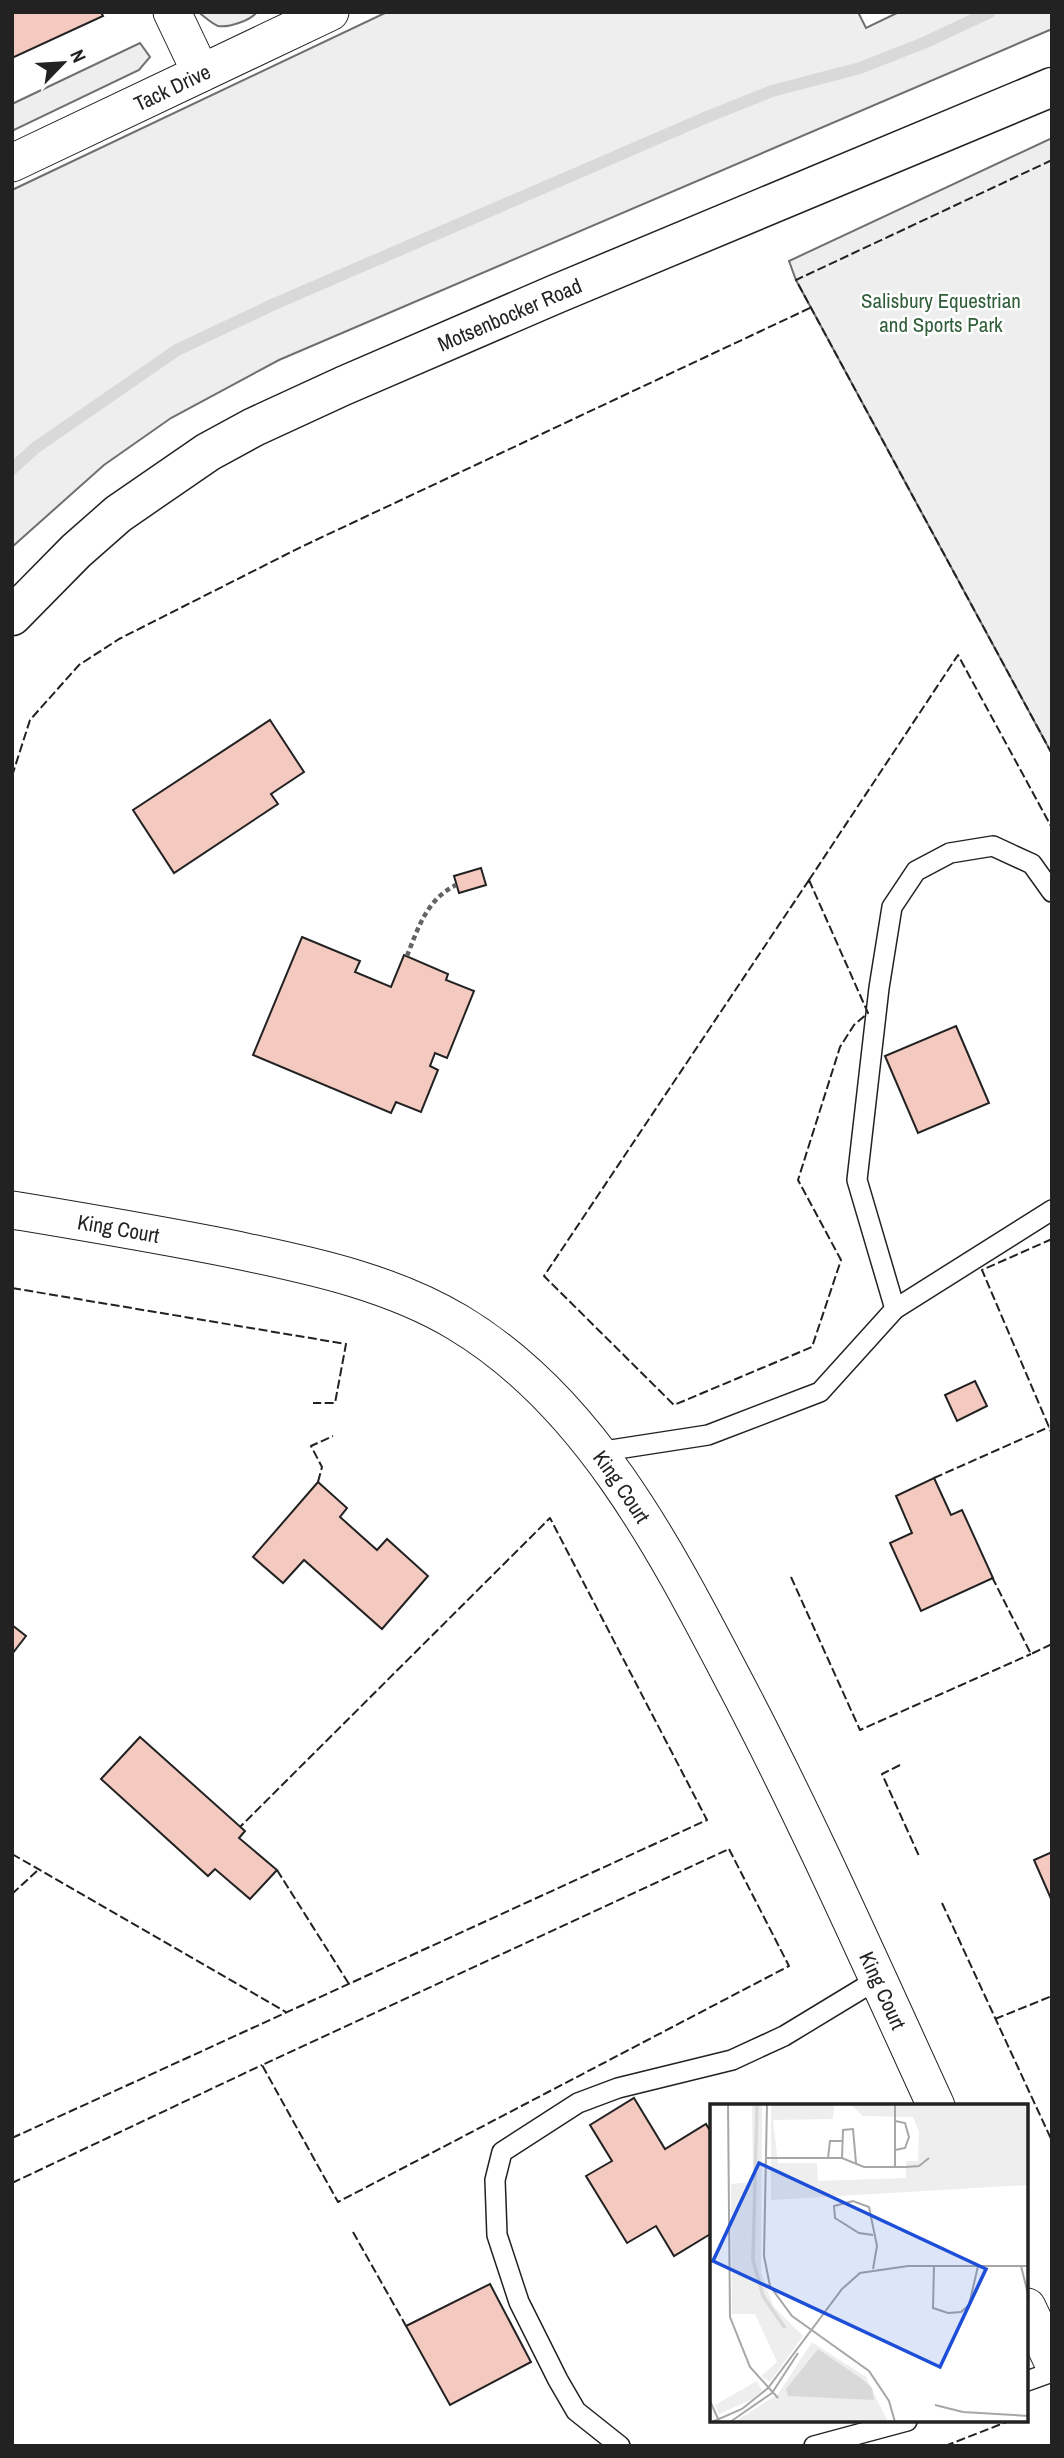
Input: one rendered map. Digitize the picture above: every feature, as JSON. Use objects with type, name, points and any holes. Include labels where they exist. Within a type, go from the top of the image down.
[{"type":"main road","name":"Motsenbocker Road","points":[[12,616],[76,551],[118,514],[208,452],[254,428],[343,386],[555,294],[1052,86]]},
{"type":"street","points":[[172,12],[201,74]]},
{"type":"street","name":"Tack Drive","points":[[12,163],[201,74],[320,14]]},
{"type":"street","name":"King Court","points":[[12,1210],[192,1241],[286,1260],[346,1276],[414,1301],[456,1322],[501,1352],[562,1408],[627,1493],[697,1610],[775,1758],[935,2104]]},
{"type":"street","points":[[1029,2310],[1052,2360]]},
{"type":"lane","points":[[895,1309],[858,1180],[879,988],[892,907],[916,871],[950,853],[993,846],[1032,864],[1052,892]]},
{"type":"lane","points":[[598,1452],[708,1435],[820,1392],[895,1309],[1052,1210]]},
{"type":"lane","points":[[620,2446],[576,2411],[519,2302],[497,2235],[495,2180],[502,2152],[578,2103],[618,2088],[742,2056],[784,2036],[878,1979]]},
{"type":"lane","points":[[1029,2380],[1052,2372]]},
{"type":"lane","points":[[814,2446],[900,2423]]},
{"type":"path","points":[[407,956],[426,912],[440,895],[457,885]]},
{"type":"green space","points":[[198,12],[257,12],[234,25],[218,26]]},
{"type":"green space","points":[[387,12],[858,12],[866,28],[899,12],[1052,12],[1052,29],[279,360],[171,418],[104,465],[12,547],[12,190]]},
{"type":"green space","points":[[140,43],[150,57],[139,70],[12,131],[12,104]]},
{"type":"green space","name":"Salisbury Equestrian and Sports Park","points":[[1052,138],[1052,754],[796,280],[789,261]]},
{"type":"building","points":[[12,12],[101,12],[103,16],[12,58]]},
{"type":"building","points":[[270,720],[304,772],[271,794],[278,804],[174,873],[133,810]]},
{"type":"building","points":[[481,868],[486,885],[459,893],[454,876]]},
{"type":"building","points":[[302,937],[360,961],[355,972],[391,987],[404,955],[448,974],[446,980],[474,991],[447,1058],[435,1053],[430,1066],[438,1070],[421,1112],[396,1102],[391,1113],[253,1055]]},
{"type":"building","points":[[956,1026],[989,1103],[918,1133],[885,1056]]},
{"type":"building","points":[[975,1381],[987,1406],[957,1421],[945,1395]]},
{"type":"building","points":[[934,1478],[951,1515],[962,1510],[993,1578],[921,1611],[890,1543],[912,1533],[896,1496]]},
{"type":"building","points":[[318,1482],[347,1508],[340,1517],[377,1550],[387,1539],[428,1576],[382,1629],[304,1560],[283,1583],[253,1557]]},
{"type":"building","points":[[12,1625],[26,1636],[12,1654]]},
{"type":"building","points":[[140,1737],[245,1831],[239,1838],[277,1870],[250,1899],[215,1869],[208,1876],[101,1779]]},
{"type":"building","points":[[1052,1852],[1052,1901],[1034,1860]]},
{"type":"building","points":[[634,2098],[665,2149],[706,2124],[710,2131],[710,2234],[674,2256],[656,2226],[627,2243],[586,2176],[612,2161],[590,2125]]},
{"type":"building","points":[[490,2284],[531,2362],[450,2405],[406,2326]]},
{"type":"waterway","points":[[12,469],[35,448],[177,350],[272,305],[707,117],[772,91],[860,68],[926,42],[990,12]]},
{"type":"fence","points":[[1052,160],[796,280],[1052,754]]},
{"type":"fence","points":[[12,776],[30,720],[79,665],[119,639],[301,547],[812,307]]},
{"type":"fence","points":[[809,880],[958,655],[1052,828]]},
{"type":"fence","points":[[809,880],[868,1013],[854,1025],[840,1047],[798,1180],[841,1260],[812,1347],[674,1405],[544,1276],[809,880]]},
{"type":"fence","points":[[1052,1239],[982,1270],[1052,1434]]},
{"type":"fence","points":[[12,1288],[346,1344],[335,1403],[313,1403]]},
{"type":"fence","points":[[934,1478],[1049,1427]]},
{"type":"fence","points":[[318,1482],[322,1467],[311,1446],[333,1436]]},
{"type":"fence","points":[[12,2138],[707,1820],[550,1518],[240,1827]]},
{"type":"fence","points":[[791,1577],[860,1730],[1031,1654]]},
{"type":"fence","points":[[992,1577],[1031,1654],[1052,1644]]},
{"type":"fence","points":[[900,1765],[882,1774],[919,1856]]},
{"type":"fence","points":[[729,1849],[789,1966],[338,2202],[262,2065],[729,1849]]},
{"type":"fence","points":[[12,1854],[286,2012]]},
{"type":"fence","points":[[12,1894],[39,1869]]},
{"type":"fence","points":[[277,1870],[349,1984]]},
{"type":"fence","points":[[942,1903],[1052,2141]]},
{"type":"fence","points":[[995,2019],[1052,1996]]},
{"type":"fence","points":[[12,2183],[262,2065]]},
{"type":"fence","points":[[353,2232],[406,2326]]},
{"type":"fence","points":[[945,2446],[1004,2423]]}]
